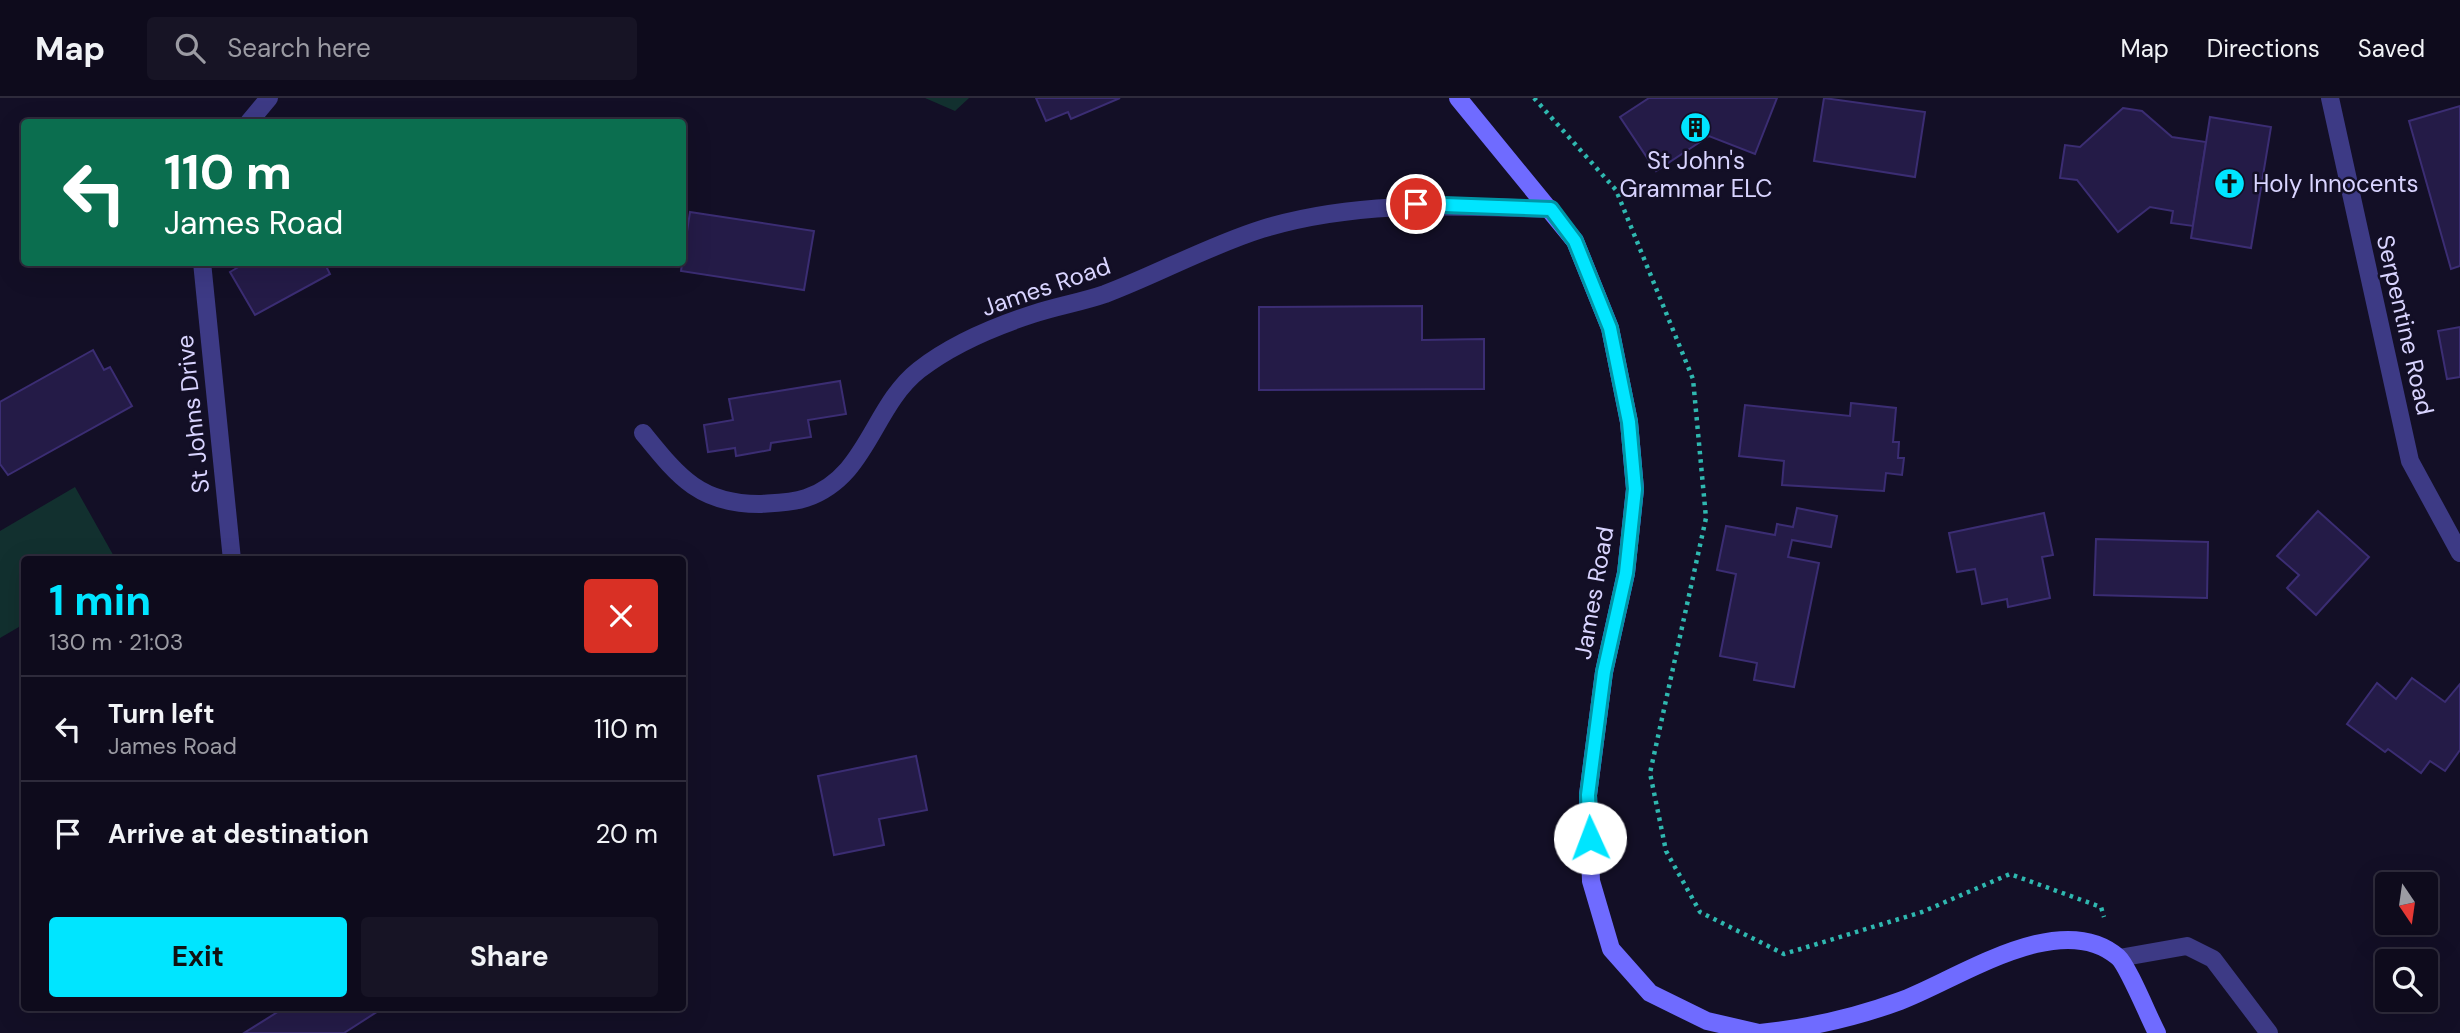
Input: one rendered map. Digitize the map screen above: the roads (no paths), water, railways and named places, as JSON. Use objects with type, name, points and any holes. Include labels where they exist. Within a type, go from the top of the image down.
[{"type":"main road","name":"James Road","points":[[1458,98],[1575,241],[1610,328],[1629,422],[1635,489],[1626,573],[1604,672],[1588,795],[1591,881],[1611,948],[1650,993],[1707,1021],[1760,1033],[1815,1027],[1901,1001],[1978,965],[2043,941],[2088,942],[2119,958]]},
{"type":"main road","points":[[2119,958],[2157,1033]]},
{"type":"street","points":[[252,119],[269,98]]},
{"type":"street","name":"Serpentine Road","points":[[2330,98],[2376,319],[2410,461],[2460,553]]},
{"type":"street","name":"James Road","points":[[643,433],[678,475],[701,493],[732,504],[774,503],[806,498],[838,482],[861,455],[895,397],[919,370],[967,342],[1032,314],[1103,294],[1262,229],[1357,209],[1416,204],[1551,209]]},
{"type":"street","name":"St Johns Drive","points":[[202,266],[232,556]]},
{"type":"street","points":[[2119,958],[2187,946],[2213,959],[2269,1033]]},
{"type":"place","name":"St John's Grammar ELC","points":[[1696,127]]},
{"type":"place","name":"Holy Innocents","points":[[2230,184]]}]
